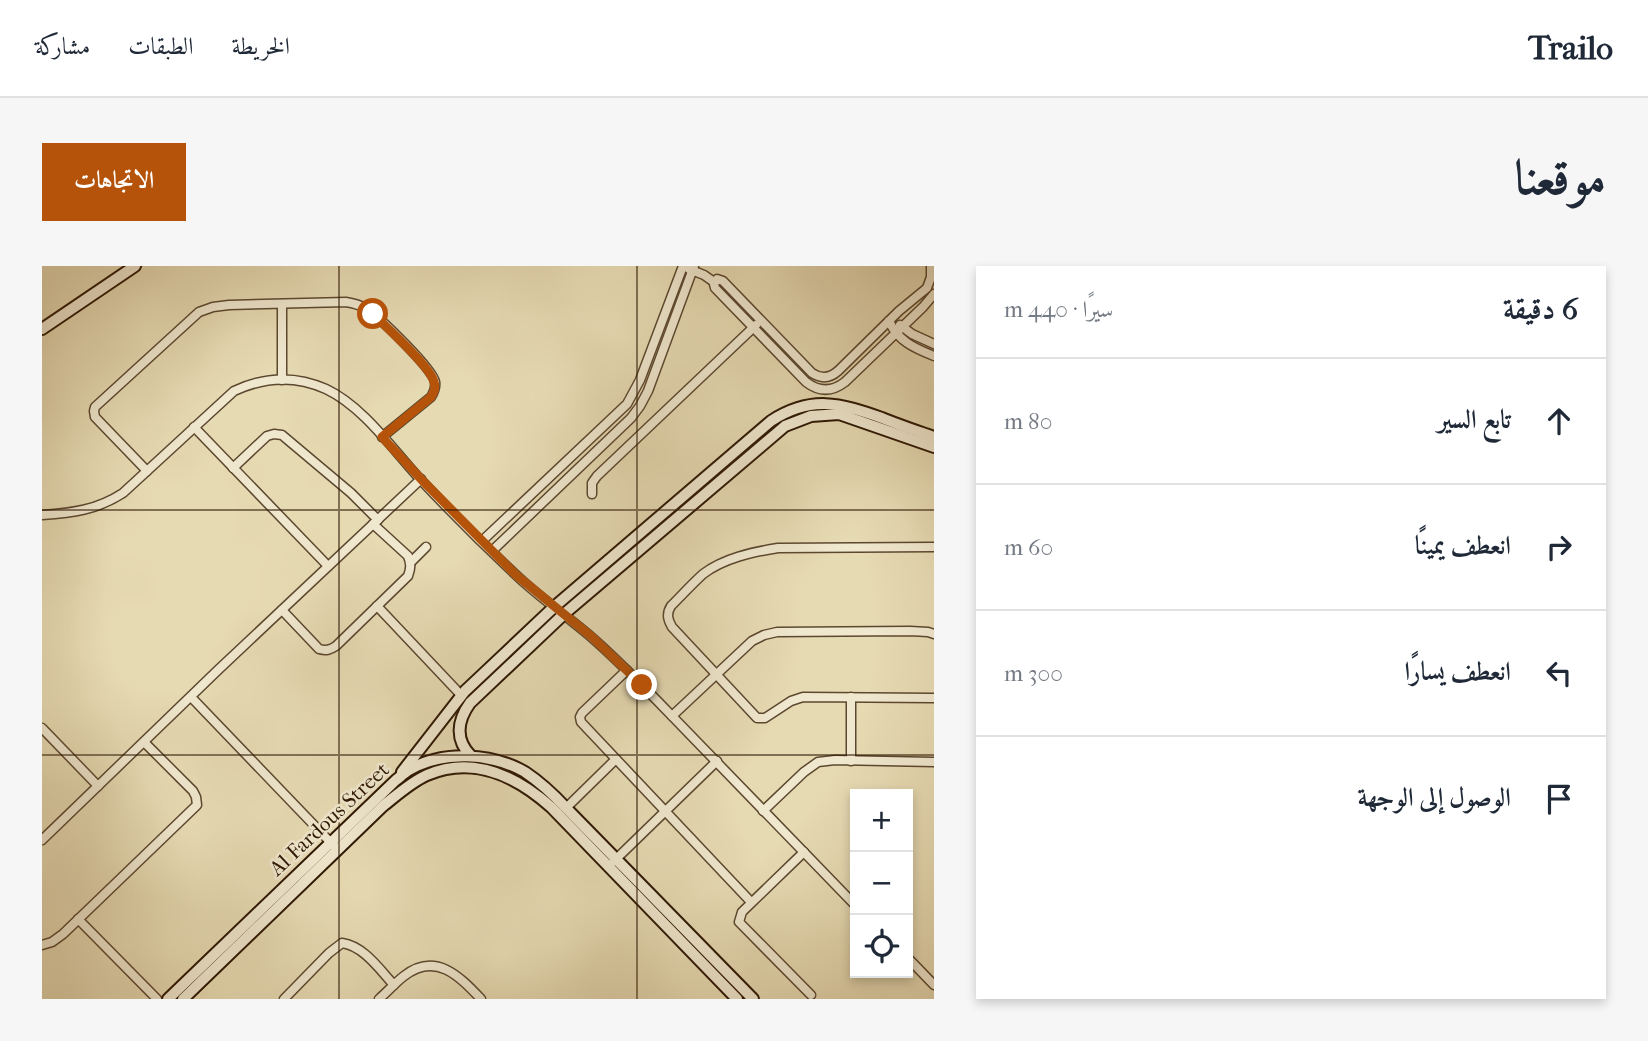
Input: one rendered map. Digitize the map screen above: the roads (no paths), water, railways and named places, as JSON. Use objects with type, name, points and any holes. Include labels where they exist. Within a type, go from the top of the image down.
[{"type":"street","points":[[42,329],[121,271],[135,266]]},
{"type":"street","points":[[714,282],[717,279],[723,281],[812,373],[823,377],[835,374],[927,288],[933,266]]},
{"type":"street","points":[[482,541],[626,404],[640,380],[683,267],[693,268],[714,282],[715,288],[806,382],[825,390],[836,388],[845,382],[927,303],[934,293]]},
{"type":"street","points":[[492,551],[631,418],[640,406],[693,268]]},
{"type":"street","points":[[147,471],[95,417],[93,411],[199,312],[229,304],[346,302],[360,305],[373,314],[429,371],[435,384],[433,394],[424,403],[382,437]]},
{"type":"street","points":[[282,304],[282,380]]},
{"type":"street","points":[[891,319],[908,345],[934,356]]},
{"type":"street","points":[[593,494],[592,483],[597,475],[761,320]]},
{"type":"street","points":[[899,330],[934,344]]},
{"type":"street","points":[[42,515],[90,509],[109,502],[123,493],[234,391],[251,383],[282,380],[306,382],[326,390],[360,413],[516,575],[627,670],[850,900]]},
{"type":"street","points":[[396,780],[461,695],[554,607],[771,421],[793,409],[817,403],[841,405],[934,437]]},
{"type":"street","points":[[471,757],[459,736],[460,722],[470,703],[564,614],[770,437],[793,422],[811,416],[839,414],[934,447]]},
{"type":"street","points":[[194,427],[328,566]]},
{"type":"street","points":[[233,468],[267,436],[282,435],[351,493],[411,562],[408,576],[331,650],[325,651],[315,646],[282,610]]},
{"type":"street","points":[[42,841],[421,479]]},
{"type":"street","points":[[411,562],[426,547]]},
{"type":"street","points":[[934,547],[778,548],[743,556],[703,575],[668,611],[672,628],[757,718],[765,718],[791,701],[803,697],[934,698]]},
{"type":"street","points":[[377,606],[461,695]]},
{"type":"street","points":[[673,716],[752,641],[764,635],[777,632],[910,631],[934,634]]},
{"type":"street","points":[[627,670],[585,710],[580,717],[581,722],[751,902]]},
{"type":"street","points":[[191,697],[334,846]]},
{"type":"street","points":[[850,761],[851,697]]},
{"type":"street","points":[[42,728],[98,786]]},
{"type":"street","points":[[42,945],[52,942],[78,919],[197,805],[197,797],[193,791],[144,742]]},
{"type":"street","name":"Al Fardous Street","points":[[183,999],[396,780],[408,770],[422,764],[471,757],[503,762],[540,782],[737,999]]},
{"type":"street","points":[[566,808],[616,759]]},
{"type":"street","points":[[613,863],[717,761]]},
{"type":"street","points":[[763,811],[812,765],[825,761],[934,762]]},
{"type":"street","name":"Al Fardous Street","points":[[168,999],[334,846],[413,783],[447,769],[473,768],[500,773],[534,792],[613,863],[753,999]]},
{"type":"street","points":[[804,852],[741,912],[739,922],[811,995]]},
{"type":"street","points":[[78,919],[157,999]]},
{"type":"street","points":[[284,999],[342,943],[358,948],[394,985]]},
{"type":"street","points":[[913,963],[934,985]]},
{"type":"street","points":[[379,999],[405,975],[417,968],[436,966],[454,973],[481,999]]}]
